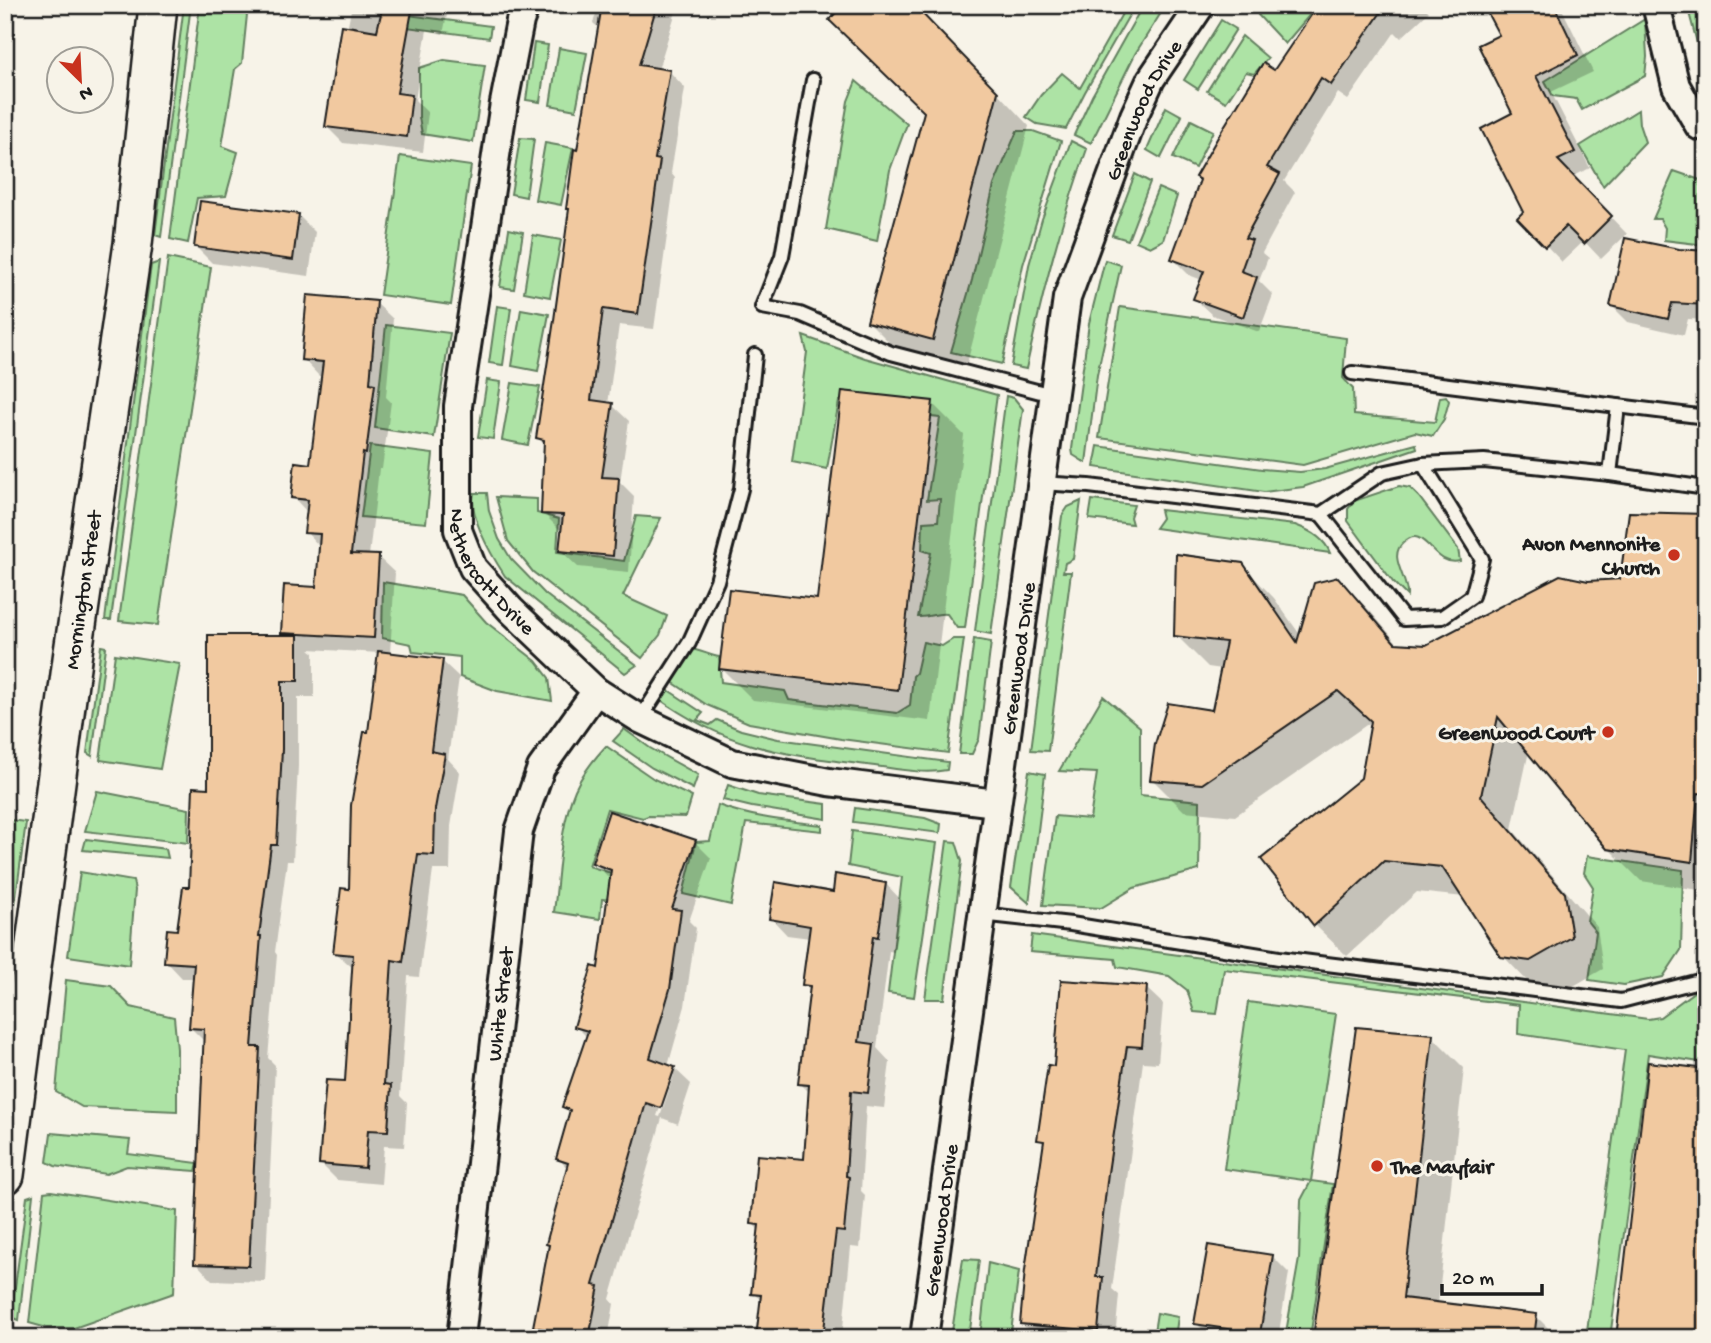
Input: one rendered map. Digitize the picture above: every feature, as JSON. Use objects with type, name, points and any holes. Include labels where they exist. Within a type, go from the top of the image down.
[{"type":"main road","name":"Mornington Street","points":[[5,1175],[72,659],[133,244],[158,5]]},
{"type":"street","name":"Nethercott Drive","points":[[526,5],[520,21],[504,103],[458,406],[458,530],[473,568],[511,610],[596,691],[640,719],[732,763],[830,782],[996,803]]},
{"type":"street","name":"Greenwood Drive","points":[[924,1338],[1067,298],[1151,79],[1201,5]]},
{"type":"street","points":[[1656,5],[1676,86],[1699,126],[1706,127]]},
{"type":"street","name":"White Street","points":[[461,1338],[519,831],[541,768],[596,691]]},
{"type":"lane","points":[[813,80],[782,256],[762,307],[800,314],[891,353],[1052,396]]},
{"type":"lane","points":[[640,719],[689,643],[717,581],[741,489],[755,355]]},
{"type":"lane","points":[[1352,373],[1706,417]]},
{"type":"lane","points":[[1610,474],[1618,406]]},
{"type":"lane","points":[[1040,483],[1089,486],[1321,514],[1382,473],[1423,464],[1485,461],[1610,474],[1706,488]]},
{"type":"lane","points":[[1321,514],[1404,619],[1442,617],[1472,596],[1482,559],[1423,464]]},
{"type":"lane","points":[[981,914],[1071,924],[1279,958],[1621,1002],[1699,981],[1706,974]]},
{"type":"green space","points":[[184,5],[191,5],[161,237],[155,235]]},
{"type":"green space","points":[[200,5],[248,5],[242,63],[235,69],[222,146],[238,152],[226,196],[197,198],[188,243],[170,239]]},
{"type":"green space","points":[[1127,5],[1135,5],[1066,129],[1037,124],[1026,117],[1041,95],[1062,73],[1080,88]]},
{"type":"green space","points":[[1143,5],[1166,5],[1135,54],[1091,143],[1074,135],[1092,96]]},
{"type":"green space","points":[[1267,5],[1318,5],[1285,44],[1258,15]]},
{"type":"green space","points":[[1687,5],[1703,5],[1706,17],[1706,77]]},
{"type":"green space","points":[[393,13],[491,26],[489,38],[391,25]]},
{"type":"green space","points":[[1645,19],[1645,76],[1582,110],[1576,99],[1553,96],[1545,81]]},
{"type":"green space","points":[[1221,20],[1236,29],[1198,89],[1184,80]]},
{"type":"green space","points":[[1242,36],[1268,58],[1254,74],[1246,72],[1226,102],[1207,91]]},
{"type":"green space","points":[[534,43],[548,45],[540,102],[526,100]]},
{"type":"green space","points":[[559,48],[587,53],[576,110],[550,105]]},
{"type":"green space","points":[[444,60],[485,65],[473,142],[422,134],[419,117],[419,68]]},
{"type":"green space","points":[[856,81],[907,124],[890,170],[877,241],[826,229],[848,101]]},
{"type":"green space","points":[[1166,107],[1182,116],[1161,158],[1147,150]]},
{"type":"green space","points":[[1638,110],[1645,142],[1603,186],[1580,146]]},
{"type":"green space","points":[[1191,120],[1213,131],[1195,168],[1173,158]]},
{"type":"green space","points":[[1017,131],[1033,131],[1061,141],[1023,265],[1002,364],[951,352],[972,280],[994,185]]},
{"type":"green space","points":[[520,138],[534,139],[526,197],[511,194]]},
{"type":"green space","points":[[1071,141],[1087,149],[1053,258],[1026,369],[1011,366],[1029,265],[1042,219]]},
{"type":"green space","points":[[545,143],[573,148],[561,205],[535,200]]},
{"type":"green space","points":[[400,156],[471,166],[451,305],[380,295]]},
{"type":"green space","points":[[1674,171],[1706,182],[1706,245],[1664,240],[1665,228],[1660,219],[1653,219]]},
{"type":"green space","points":[[1135,174],[1150,182],[1128,240],[1112,235]]},
{"type":"green space","points":[[1158,188],[1177,196],[1163,240],[1150,247],[1136,241]]},
{"type":"green space","points":[[509,229],[523,232],[514,289],[500,287]]},
{"type":"green space","points":[[533,235],[561,240],[550,297],[524,292]]},
{"type":"green space","points":[[168,258],[211,267],[158,625],[119,621]]},
{"type":"green space","points":[[1105,260],[1121,265],[1097,375],[1086,463],[1073,455],[1072,449],[1089,323]]},
{"type":"green space","points":[[159,262],[111,620],[105,620],[151,265]]},
{"type":"green space","points":[[497,306],[511,308],[503,365],[489,363]]},
{"type":"green space","points":[[1120,307],[1346,338],[1343,378],[1353,389],[1354,415],[1435,422],[1440,397],[1446,396],[1449,401],[1444,419],[1433,436],[1415,432],[1303,465],[1099,438]]},
{"type":"green space","points":[[521,309],[549,314],[538,371],[512,366]]},
{"type":"green space","points":[[386,325],[450,333],[434,437],[375,428]]},
{"type":"green space","points":[[803,336],[865,358],[997,395],[965,628],[957,628],[947,614],[918,617],[931,553],[922,550],[923,522],[938,521],[940,499],[927,500],[940,418],[892,413],[887,404],[839,401],[827,469],[792,462],[807,352]]},
{"type":"green space","points":[[487,380],[501,382],[493,439],[478,437]]},
{"type":"green space","points":[[512,383],[540,387],[528,445],[502,440]]},
{"type":"green space","points":[[1006,396],[1014,398],[1023,409],[991,634],[975,631]]},
{"type":"green space","points":[[1416,444],[1417,448],[1303,487],[1264,492],[1094,467],[1098,446],[1300,472],[1325,469]]},
{"type":"green space","points":[[370,446],[433,454],[426,523],[361,517]]},
{"type":"green space","points":[[1399,486],[1410,488],[1419,497],[1458,549],[1460,561],[1442,558],[1418,538],[1411,538],[1403,543],[1397,555],[1407,596],[1393,582],[1348,521],[1348,509],[1354,501]]},
{"type":"green space","points":[[474,493],[487,493],[489,511],[499,539],[511,559],[545,594],[637,665],[625,673],[505,576],[478,525],[474,513]]},
{"type":"green space","points":[[496,497],[537,499],[537,513],[559,519],[557,552],[624,561],[636,516],[661,518],[623,596],[667,616],[660,635],[642,658],[533,572],[508,541]]},
{"type":"green space","points":[[1092,500],[1134,505],[1130,517],[1132,524],[1089,519]]},
{"type":"green space","points":[[1081,501],[1073,559],[1065,563],[1063,572],[1071,572],[1048,751],[1031,750],[1062,516],[1068,507]]},
{"type":"green space","points":[[1160,510],[1295,525],[1316,536],[1330,553],[1155,528],[1162,518]]},
{"type":"green space","points":[[383,582],[462,595],[486,622],[536,661],[549,678],[552,701],[497,691],[460,677],[460,657],[413,652],[411,644],[382,638]]},
{"type":"green space","points":[[953,639],[964,639],[948,753],[841,739],[749,723],[707,705],[666,678],[687,649],[691,649],[719,657],[721,682],[785,691],[789,700],[897,713],[910,705],[913,676],[923,642],[942,646]]},
{"type":"green space","points":[[974,639],[991,642],[979,739],[972,754],[959,754]]},
{"type":"green space","points":[[101,646],[106,647],[92,756],[87,753]]},
{"type":"green space","points":[[115,654],[180,664],[160,769],[100,760]]},
{"type":"green space","points":[[662,686],[703,713],[697,720],[710,725],[717,720],[741,730],[778,739],[948,762],[947,770],[907,770],[808,757],[756,746],[707,728],[682,714],[655,696]]},
{"type":"green space","points":[[1103,696],[1140,727],[1140,795],[1200,801],[1199,870],[1134,888],[1101,908],[1043,905],[1055,816],[1090,819],[1097,773],[1059,771]]},
{"type":"green space","points":[[624,729],[650,748],[698,775],[693,789],[652,768],[613,741]]},
{"type":"green space","points":[[606,746],[654,779],[692,797],[686,817],[643,818],[607,809],[589,866],[671,892],[667,904],[602,899],[600,919],[554,912],[563,834],[570,804],[581,778]]},
{"type":"green space","points":[[1029,771],[1045,774],[1029,903],[1011,887]]},
{"type":"green space","points":[[728,785],[758,795],[826,804],[826,819],[723,800]]},
{"type":"green space","points":[[97,791],[189,809],[188,843],[85,831]]},
{"type":"green space","points":[[718,805],[757,816],[822,825],[822,831],[746,823],[731,905],[683,894],[696,842],[710,841]]},
{"type":"green space","points":[[855,808],[925,818],[941,824],[940,833],[853,822]]},
{"type":"green space","points":[[10,820],[26,822],[5,978],[5,853]]},
{"type":"green space","points":[[852,831],[937,843],[914,997],[888,993],[902,877],[848,866]]},
{"type":"green space","points":[[86,839],[166,849],[168,858],[83,850]]},
{"type":"green space","points":[[947,841],[956,842],[962,861],[944,999],[925,999]]},
{"type":"green space","points":[[1587,856],[1683,870],[1681,950],[1663,977],[1624,985],[1589,980],[1596,932],[1587,921],[1593,887],[1584,873]]},
{"type":"green space","points":[[80,872],[133,881],[135,890],[129,965],[68,956]]},
{"type":"green space","points":[[1032,935],[1648,1019],[1660,1017],[1706,983],[1706,1063],[1648,1054],[1610,1338],[1586,1338],[1625,1050],[1518,1034],[1519,1005],[1224,969],[1217,1014],[1194,1012],[1187,990],[1169,976],[1117,967],[1115,959],[1030,952]]},
{"type":"green space","points":[[66,980],[111,986],[131,1007],[174,1017],[177,1111],[82,1107],[56,1092]]},
{"type":"green space","points":[[1248,1002],[1336,1014],[1311,1181],[1224,1169]]},
{"type":"green space","points":[[51,1133],[130,1140],[128,1154],[198,1163],[196,1171],[127,1166],[106,1174],[55,1166],[47,1162]]},
{"type":"green space","points":[[1311,1181],[1333,1184],[1310,1338],[1285,1338],[1299,1259],[1301,1200]]},
{"type":"green space","points":[[44,1192],[177,1211],[174,1293],[74,1328],[47,1328],[29,1323]]},
{"type":"green space","points":[[33,1195],[19,1320],[11,1317],[27,1197]]},
{"type":"green space","points":[[963,1259],[979,1260],[969,1338],[951,1338]]},
{"type":"green space","points":[[988,1263],[1019,1271],[1011,1332],[1066,1338],[980,1338]]},
{"type":"green space","points":[[1157,1313],[1178,1317],[1175,1338],[1153,1338]]},
{"type":"building","points":[[383,5],[413,5],[397,93],[412,95],[407,137],[325,127],[341,25],[377,31]]},
{"type":"building","points":[[602,5],[657,5],[639,65],[670,70],[655,159],[660,160],[638,314],[603,309],[591,400],[613,403],[602,477],[619,478],[613,556],[559,551],[563,515],[541,514],[544,440],[536,438],[569,209],[566,209],[574,149],[577,150]]},
{"type":"building","points":[[843,5],[914,5],[998,92],[933,340],[867,322],[924,112],[829,20]]},
{"type":"building","points":[[1318,5],[1386,5],[1331,85],[1321,78],[1267,167],[1280,174],[1245,238],[1252,240],[1241,271],[1257,277],[1243,317],[1193,299],[1204,271],[1171,259],[1200,180],[1195,177],[1222,130],[1263,63],[1274,70]]},
{"type":"building","points":[[1483,5],[1554,5],[1578,55],[1536,76],[1575,152],[1558,160],[1612,216],[1584,244],[1566,226],[1545,247],[1517,218],[1523,212],[1481,129],[1512,113],[1478,45],[1499,35]]},
{"type":"building","points":[[200,201],[299,214],[293,260],[194,247]]},
{"type":"building","points":[[1625,238],[1679,249],[1706,251],[1706,305],[1672,303],[1668,319],[1610,306]]},
{"type":"building","points":[[307,295],[377,301],[370,383],[375,384],[366,454],[363,453],[351,554],[379,555],[374,638],[281,633],[284,585],[316,587],[320,534],[304,533],[308,500],[291,498],[295,462],[310,464],[323,362],[301,360]]},
{"type":"building","points":[[842,391],[933,401],[898,690],[719,669],[729,589],[817,599]]},
{"type":"building","name":"Greenwood Court","points":[[1629,512],[1706,514],[1706,794],[1698,793],[1692,862],[1607,849],[1498,717],[1481,796],[1565,893],[1572,937],[1530,961],[1501,957],[1442,867],[1384,861],[1314,926],[1261,859],[1361,778],[1371,721],[1338,691],[1202,784],[1150,780],[1155,744],[1168,703],[1212,710],[1226,642],[1174,636],[1176,554],[1243,563],[1297,642],[1314,583],[1338,577],[1395,643],[1426,645],[1560,575],[1588,581],[1620,579]]},
{"type":"building","points":[[208,635],[298,635],[298,681],[282,681],[277,845],[271,845],[259,936],[252,1047],[260,1047],[249,1266],[194,1264],[204,1029],[189,1028],[194,964],[164,962],[167,929],[177,930],[183,887],[189,887],[193,787],[208,788]]},
{"type":"building","points":[[378,651],[443,659],[431,751],[445,754],[435,809],[434,855],[418,854],[403,962],[392,960],[384,1084],[391,1085],[388,1131],[368,1130],[365,1168],[319,1164],[326,1080],[345,1081],[353,955],[333,953],[341,888],[349,889],[351,805],[364,732],[368,732]]},
{"type":"building","points":[[609,811],[696,840],[672,909],[681,910],[670,989],[650,1058],[675,1067],[661,1108],[646,1103],[593,1285],[599,1286],[589,1338],[533,1327],[549,1245],[546,1244],[568,1163],[556,1159],[570,1110],[562,1107],[588,1031],[574,1027],[592,966],[598,968],[611,870],[592,863]]},
{"type":"building","points":[[835,874],[886,883],[878,937],[873,936],[859,1042],[874,1044],[868,1093],[851,1091],[846,1176],[849,1177],[844,1232],[836,1231],[823,1338],[756,1338],[761,1295],[751,1294],[759,1225],[751,1224],[757,1155],[804,1159],[809,1085],[798,1084],[810,986],[802,985],[810,926],[769,919],[775,882],[833,892]]},
{"type":"building","points":[[1061,980],[1147,986],[1142,1047],[1127,1046],[1108,1173],[1096,1277],[1103,1277],[1098,1331],[1020,1324],[1044,1141],[1037,1140],[1048,1065],[1054,1066]]},
{"type":"building","name":"The Mayfair","points":[[1356,1027],[1433,1034],[1403,1298],[1537,1314],[1534,1338],[1313,1338]]},
{"type":"building","points":[[1648,1062],[1706,1069],[1706,1338],[1616,1338]]},
{"type":"building","points":[[1208,1245],[1273,1255],[1260,1334],[1194,1324]]},
{"type":"place","name":"Avon Mennonite Church","points":[[1674,555]]},
{"type":"place","name":"Greenwood Court","points":[[1608,732]]},
{"type":"place","name":"The Mayfair","points":[[1377,1166]]}]
